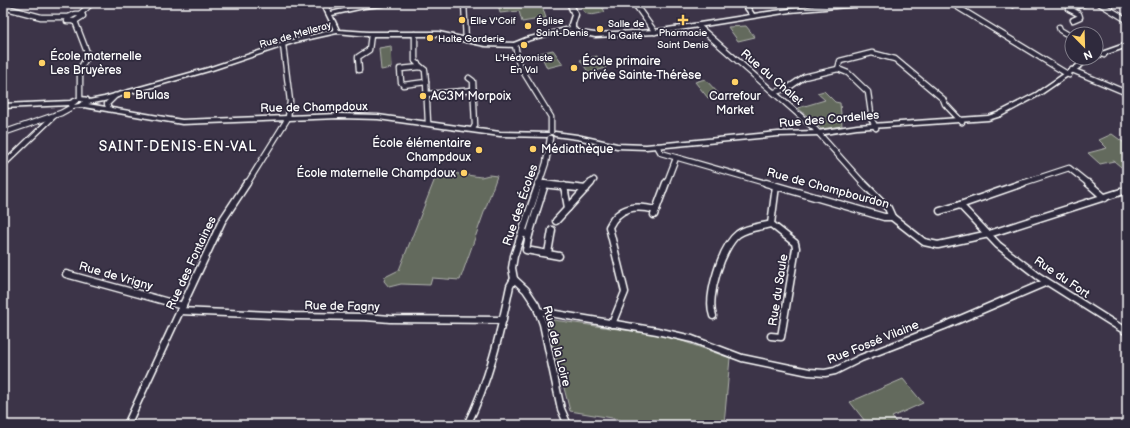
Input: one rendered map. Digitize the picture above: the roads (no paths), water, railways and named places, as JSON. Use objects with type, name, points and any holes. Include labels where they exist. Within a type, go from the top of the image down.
[{"type":"street","points":[[3,7],[41,18],[69,17],[80,14],[92,3]]},
{"type":"street","points":[[324,3],[337,31]]},
{"type":"street","points":[[329,14],[364,6],[389,3]]},
{"type":"street","points":[[464,3],[466,40]]},
{"type":"street","points":[[570,3],[575,15],[572,24],[573,28],[578,32],[595,35],[655,32],[826,4],[870,3]]},
{"type":"street","points":[[634,3],[655,32]]},
{"type":"street","points":[[744,3],[753,16]]},
{"type":"street","points":[[951,3],[1069,73],[1127,93]]},
{"type":"street","points":[[1073,20],[1080,17],[1079,14],[1069,9],[1086,3]]},
{"type":"street","points":[[1099,3],[1127,20]]},
{"type":"street","points":[[69,17],[67,20],[76,21],[82,18],[83,15],[80,14]]},
{"type":"street","points":[[76,21],[88,55],[80,69],[80,98]]},
{"type":"street","name":"Rue du Chalet","points":[[698,26],[775,92],[818,133],[852,172],[888,208],[892,217]]},
{"type":"street","points":[[1059,27],[1060,30],[1064,32]]},
{"type":"street","points":[[514,45],[528,38],[573,28]]},
{"type":"street","name":"Rue de Melleray","points":[[3,106],[71,105],[76,108],[85,103],[210,69],[283,45],[337,31],[371,35],[439,34],[485,44],[514,45]]},
{"type":"street","points":[[415,34],[415,61],[425,70],[428,123]]},
{"type":"street","points":[[359,70],[358,57],[369,50],[371,35]]},
{"type":"street","points":[[283,45],[290,101],[288,118]]},
{"type":"street","name":"Rue des Écoles","points":[[467,425],[477,405],[498,342],[510,286],[514,279],[512,268],[522,233],[542,184],[551,135],[551,117],[519,65],[514,45]]},
{"type":"street","points":[[1104,54],[1127,45]]},
{"type":"street","points":[[838,69],[840,61],[872,53],[895,59],[943,99],[945,104],[961,121]]},
{"type":"street","name":"Rue des Cordelles","points":[[551,135],[577,137],[617,146],[657,146],[778,134],[818,133],[875,127],[961,121],[999,115],[1038,94],[1079,66]]},
{"type":"street","points":[[421,67],[400,69],[401,82],[403,84],[426,82]]},
{"type":"street","points":[[775,92],[788,88],[804,77],[838,69],[848,73],[868,92],[875,127]]},
{"type":"street","points":[[469,78],[474,81],[475,125],[473,129]]},
{"type":"street","points":[[427,94],[474,90]]},
{"type":"street","points":[[109,109],[107,104],[115,96]]},
{"type":"street","points":[[3,165],[55,115],[80,98],[86,99],[85,103]]},
{"type":"street","name":"Rue de Champdoux","points":[[85,103],[109,109],[182,122],[372,116],[513,135],[551,135]]},
{"type":"street","points":[[3,133],[55,115]]},
{"type":"street","name":"Rue des Fontaines","points":[[127,425],[226,213],[240,197],[288,118]]},
{"type":"street","name":"Rue de Champbourdon","points":[[657,146],[661,153],[676,158],[884,217],[892,217],[915,236],[930,244],[938,245],[989,234],[1049,213],[1105,198],[1127,190]]},
{"type":"street","points":[[612,324],[625,292],[608,229],[609,225],[622,210],[628,207],[636,205],[655,213],[676,158]]},
{"type":"street","points":[[940,211],[1069,168],[1105,198]]},
{"type":"street","points":[[556,221],[594,180]]},
{"type":"street","points":[[559,256],[526,250],[542,184],[586,189]]},
{"type":"street","points":[[564,186],[568,208]]},
{"type":"street","points":[[713,316],[710,308],[722,258],[728,243],[739,234],[771,224],[776,186]]},
{"type":"street","name":"Rue du Fort","points":[[960,205],[998,245],[1047,282],[1127,332]]},
{"type":"street","name":"Rue du Saule","points":[[771,224],[795,243],[796,248],[782,337],[771,336]]},
{"type":"street","points":[[548,253],[552,230]]},
{"type":"street","points":[[522,233],[529,235]]},
{"type":"street","name":"Rue de Vrigny","points":[[66,274],[182,309]]},
{"type":"street","name":"Rue de la Loire","points":[[514,279],[526,288],[538,311],[559,402],[568,425]]},
{"type":"street","name":"Rue Fossé Vilaine","points":[[538,311],[657,330],[692,339],[742,358],[809,372],[825,373],[835,371],[861,358],[944,326],[1047,282]]},
{"type":"street","name":"Rue de Fagny","points":[[182,309],[296,316],[503,320]]},
{"type":"place","name":"Elle V'Coif","points":[[462,20]]},
{"type":"place","name":"Pharmacie Saint Denis","points":[[683,20]]},
{"type":"place","name":"Église Saint-Denis","points":[[528,26]]},
{"type":"place","name":"Salle de la Gaité","points":[[600,29]]},
{"type":"place","name":"Halte Garderie","points":[[430,38]]},
{"type":"place","name":"L'Hédyoniste En Val","points":[[524,45]]},
{"type":"place","name":"École maternelle Les Bruyères","points":[[42,63]]},
{"type":"place","name":"École primaire privée Sainte-Thérèse","points":[[574,68]]},
{"type":"place","name":"Carrefour Market","points":[[735,82]]},
{"type":"place","name":"Brulas","points":[[127,95]]},
{"type":"place","name":"AC3M Morpoix","points":[[423,96]]},
{"type":"place","name":"Médiathèque","points":[[533,149]]},
{"type":"place","name":"École élémentaire Champdoux","points":[[479,150]]},
{"type":"place","name":"École maternelle Champdoux","points":[[464,173]]},
{"type":"district","name":"SAINT-DENIS-EN-VAL","points":[[178,146]]}]
